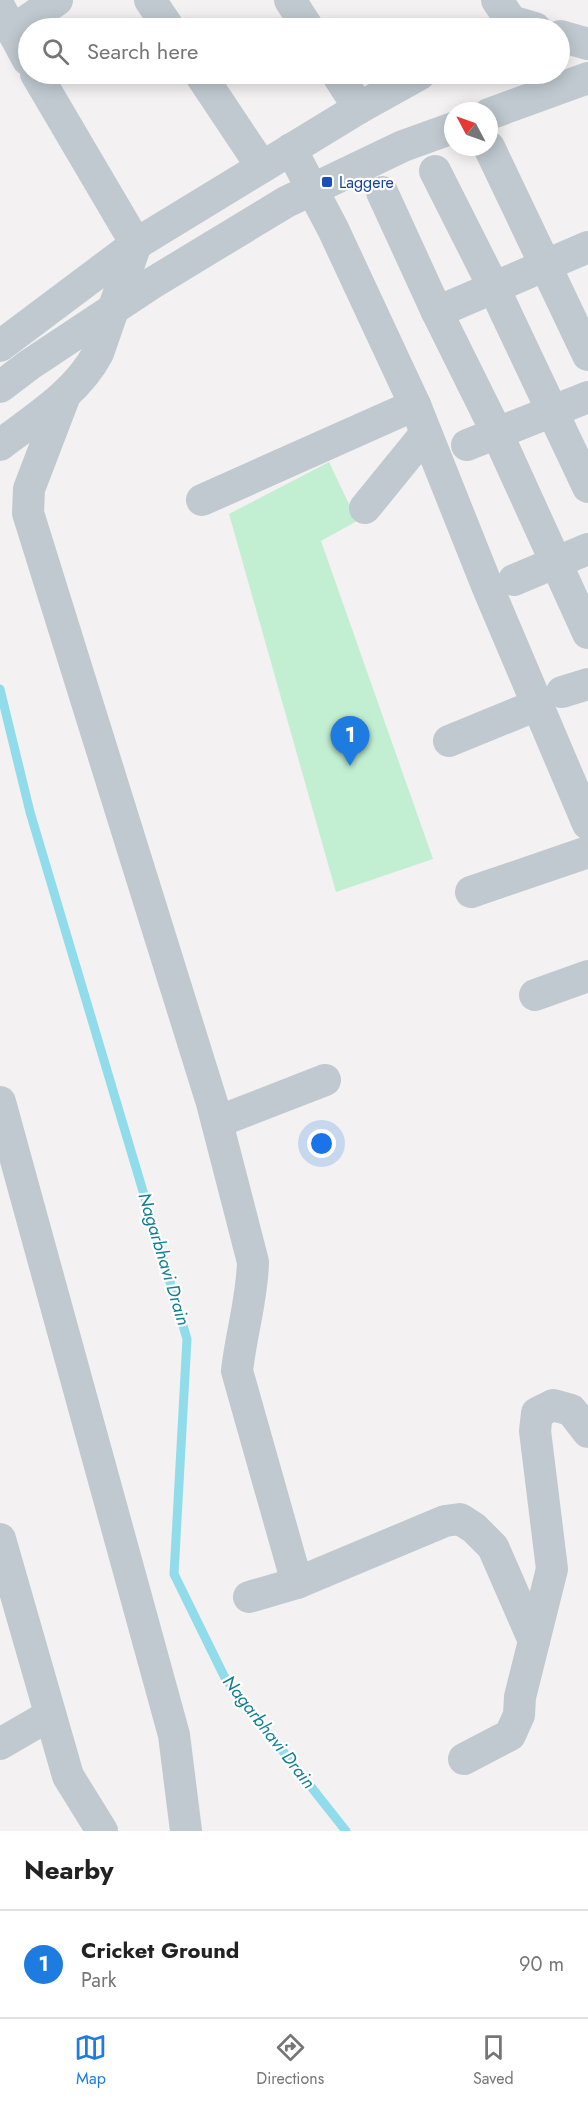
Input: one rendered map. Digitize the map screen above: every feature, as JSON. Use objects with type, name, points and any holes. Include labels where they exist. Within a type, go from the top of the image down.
[{"type":"street","points":[[18,42],[6,20],[57,0]]},
{"type":"street","points":[[150,0],[162,18]]},
{"type":"street","points":[[290,0],[302,18]]},
{"type":"street","points":[[570,39],[588,44]]},
{"type":"street","points":[[498,111],[588,78]]},
{"type":"street","points":[[0,446],[65,395],[93,363],[136,244],[42,84]]},
{"type":"street","points":[[207,84],[262,167]]},
{"type":"street","points":[[343,84],[359,108]]},
{"type":"street","points":[[0,346],[136,244],[402,84]]},
{"type":"street","points":[[0,387],[29,365],[154,282],[286,202],[403,146],[444,131]]},
{"type":"street","points":[[291,149],[333,229],[420,419],[488,588],[562,694],[588,824]]},
{"type":"street","points":[[493,156],[588,355]]},
{"type":"street","points":[[435,171],[494,288],[588,487]]},
{"type":"street","points":[[382,192],[437,312],[497,433],[588,633]]},
{"type":"street","points":[[437,312],[588,247]]},
{"type":"street","points":[[65,395],[29,489],[28,513],[217,1122],[253,1262],[252,1288],[237,1371],[297,1583]]},
{"type":"street","points":[[467,445],[588,397]]},
{"type":"street","points":[[202,500],[420,419]]},
{"type":"street","points":[[365,508],[420,419]]},
{"type":"street","points":[[514,580],[588,549]]},
{"type":"street","points":[[449,741],[562,694]]},
{"type":"street","points":[[471,892],[588,852]]},
{"type":"street","points":[[535,994],[588,976]]},
{"type":"street","points":[[217,1122],[325,1080]]},
{"type":"street","points":[[0,1102],[174,1735],[186,1831]]},
{"type":"street","points":[[464,1759],[510,1735],[519,1715],[520,1697],[552,1569],[535,1431],[537,1413],[553,1405],[571,1410],[588,1432]]},
{"type":"street","points":[[249,1597],[297,1583],[446,1521],[460,1519],[474,1528],[493,1547],[534,1641]]},
{"type":"street","points":[[0,1539],[68,1776],[102,1831]]},
{"type":"street","points":[[0,1744],[50,1715]]},
{"type":"green space","points":[[329,462],[357,521],[321,541],[433,859],[336,892],[229,514]]},
{"type":"waterway","name":"Nagarbhavi Drain","points":[[0,689],[30,812],[187,1339],[174,1574],[225,1678],[346,1831]]},
{"type":"place","name":"Laggere","points":[[327,182]]},
{"type":"place","name":"Cricket Ground","points":[[350,766]]}]
